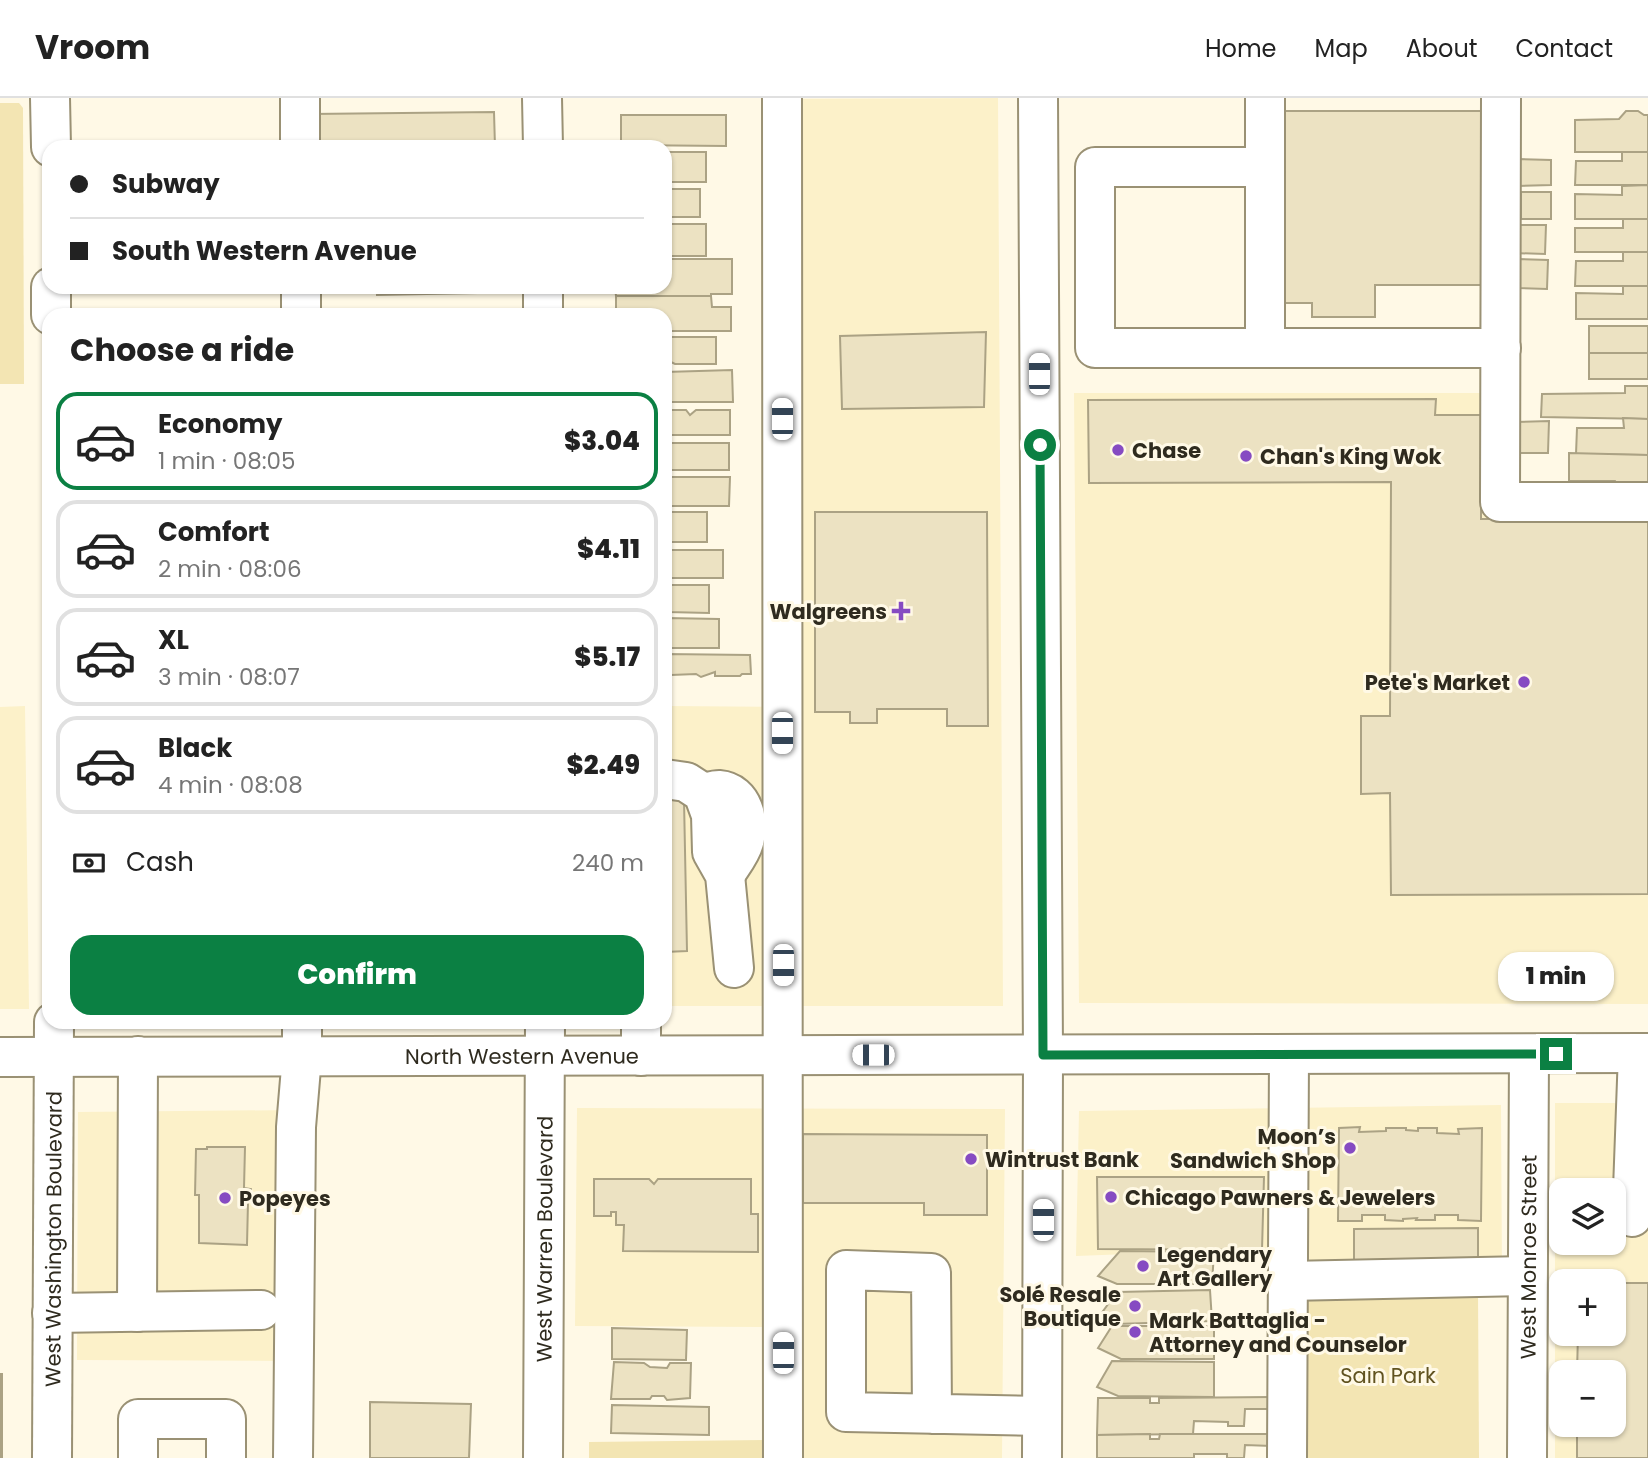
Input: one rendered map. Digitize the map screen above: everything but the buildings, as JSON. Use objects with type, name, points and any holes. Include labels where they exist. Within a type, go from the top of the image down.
[{"type":"main road","points":[[50,98],[51,140]]},
{"type":"main road","points":[[300,98],[300,140]]},
{"type":"main road","points":[[542,98],[542,140]]},
{"type":"main road","points":[[782,98],[783,1458]]},
{"type":"main road","points":[[1038,98],[1043,1055],[1042,1458]]},
{"type":"main road","points":[[1265,98],[1265,348]]},
{"type":"main road","points":[[1502,98],[1500,502],[1648,502]]},
{"type":"main road","points":[[1265,167],[1095,167],[1095,348],[1501,348]]},
{"type":"main road","points":[[672,780],[686,782],[703,793],[719,790],[736,795],[742,806],[746,822],[744,842],[725,875],[734,968]]},
{"type":"main road","name":"North Western Avenue","points":[[0,1057],[54,1039],[138,1056],[302,1039],[641,1039],[783,1056],[1643,1053]]},
{"type":"main road","name":"West Washington Boulevard","points":[[52,1458],[54,1039]]},
{"type":"main road","points":[[293,1458],[296,1127],[302,1039]]},
{"type":"main road","name":"West Warren Boulevard","points":[[543,1458],[545,1039]]},
{"type":"main road","points":[[1632,1217],[1643,1053]]},
{"type":"main road","name":"West Monroe Street","points":[[1527,1458],[1529,1054]]},
{"type":"main road","points":[[1287,1458],[1289,1055]]},
{"type":"main road","points":[[136,1312],[138,1056]]},
{"type":"main road","points":[[1288,1281],[1527,1276]]},
{"type":"main road","points":[[52,1313],[261,1311]]},
{"type":"main road","points":[[932,1413],[1042,1416]]},
{"type":"main road","points":[[138,1458],[138,1419],[226,1419],[226,1458]]},
{"type":"shaded area","points":[[998,98],[1003,1006],[672,1006],[672,706],[782,707],[782,99]]},
{"type":"shaded area","points":[[1074,393],[1500,393],[1500,502],[1648,502],[1648,1004],[1079,1003]]},
{"type":"shaded area","points":[[25,706],[29,1009],[0,1009],[0,707]]},
{"type":"shaded area","points":[[1555,1103],[1648,1103],[1648,1458],[1555,1458],[1555,1437],[1626,1437],[1626,1360],[1555,1360],[1555,1346],[1626,1346],[1626,1269],[1555,1269],[1555,1255],[1626,1255],[1626,1178],[1555,1178]]},
{"type":"shaded area","points":[[1501,1105],[1502,1277],[1288,1281],[1287,1248],[1076,1256],[1079,1111]]},
{"type":"shaded area","points":[[577,1108],[1005,1109],[1002,1458],[783,1458],[782,1327],[575,1326]]},
{"type":"shaded area","points":[[297,1110],[294,1361],[77,1360],[78,1112]]},
{"type":"green space","points":[[0,103],[19,103],[23,108],[24,384],[0,384]]},
{"type":"green space","name":"Sain Park","points":[[1298,1292],[1478,1293],[1479,1458],[1298,1458]]},
{"type":"green space","points":[[771,1440],[771,1458],[589,1458],[589,1442]]},
{"type":"place","name":"Chase","points":[[1118,450]]},
{"type":"place","name":"Chan's King Wok","points":[[1246,456]]},
{"type":"place","name":"Walgreens","points":[[901,611]]},
{"type":"place","name":"Pete's Market","points":[[1524,682]]},
{"type":"place","name":"Moon’s Sandwich Shop","points":[[1350,1148]]},
{"type":"place","name":"Wintrust Bank","points":[[971,1159]]},
{"type":"place","name":"Chicago Pawners & Jewelers","points":[[1111,1197]]},
{"type":"place","name":"Popeyes","points":[[225,1198]]},
{"type":"place","name":"Legendary Art Gallery","points":[[1143,1266]]},
{"type":"place","name":"Solé Resale Boutique","points":[[1135,1306]]},
{"type":"place","name":"Mark Battaglia - Attorney and Counselor","points":[[1135,1332]]},
{"type":"route","points":[[1040,445],[1043,1055],[1556,1054]]}]
